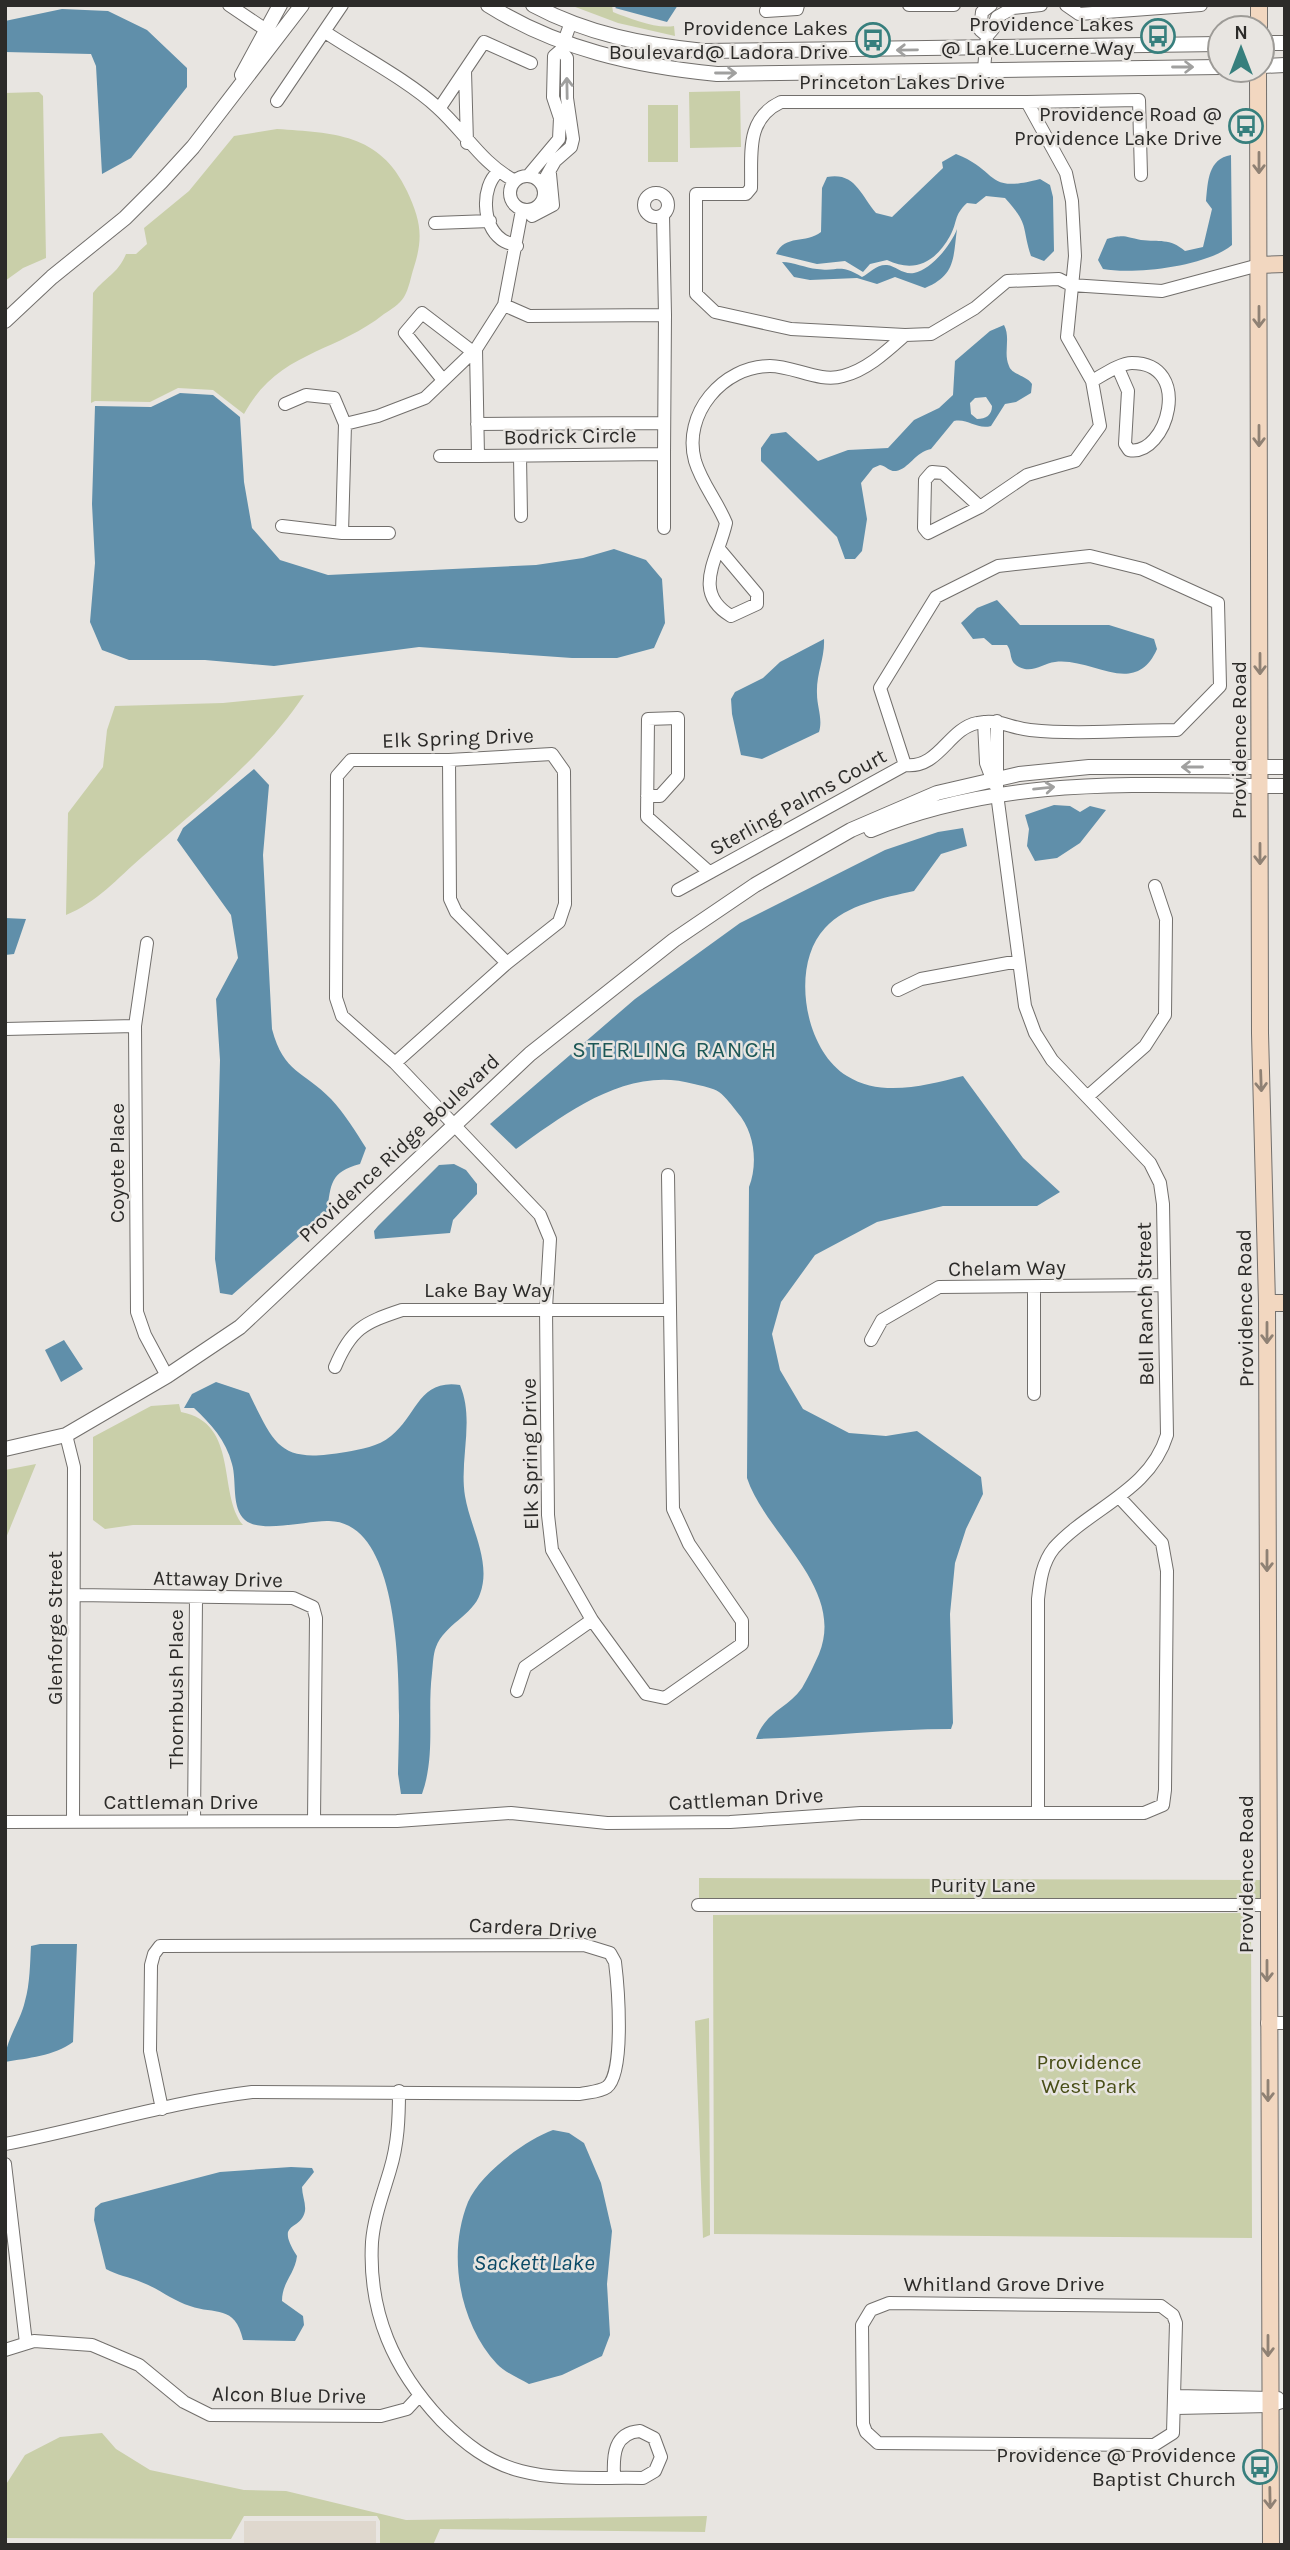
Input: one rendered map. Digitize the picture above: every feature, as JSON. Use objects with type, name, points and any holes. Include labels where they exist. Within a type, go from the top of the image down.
[{"type":"main road","name":"Providence Road","points":[[1258,84],[1260,1033],[1267,1303],[1267,2023],[1277,2400],[1271,2545]]},
{"type":"main road","points":[[1259,265],[1285,264]]},
{"type":"main road","points":[[1267,1303],[1285,1303]]},
{"type":"street","points":[[236,89],[265,29],[280,5]]},
{"type":"street","points":[[5,321],[52,277],[125,218],[161,182],[193,147],[302,5]]},
{"type":"street","points":[[277,101],[342,5]]},
{"type":"street","points":[[488,5],[562,46],[613,59],[717,74],[1206,67]]},
{"type":"street","points":[[533,5],[571,22],[625,40],[704,51],[986,42],[1206,44]]},
{"type":"street","points":[[768,5],[766,11],[797,9],[798,5]]},
{"type":"street","points":[[909,5],[954,5]]},
{"type":"street","points":[[986,42],[980,30],[980,21],[982,12],[991,5]]},
{"type":"street","points":[[984,69],[986,42],[997,17],[1013,8],[1041,5]]},
{"type":"street","points":[[1066,5],[1079,13],[1088,8],[1201,5]]},
{"type":"street","points":[[233,8],[278,38]]},
{"type":"street","points":[[325,32],[439,109],[467,143],[498,172],[515,181],[528,176],[559,139],[560,118],[554,101],[554,56],[562,46],[571,22]]},
{"type":"street","points":[[439,109],[484,42],[531,63]]},
{"type":"street","points":[[515,181],[510,195],[514,204],[522,210],[533,209],[541,204],[546,179],[555,161],[571,147],[573,139],[567,98],[567,58],[562,46]]},
{"type":"street","points":[[465,71],[467,143]]},
{"type":"street","points":[[1027,102],[1139,100],[1141,175]]},
{"type":"street","name":"Princeton Lakes Drive","points":[[1071,285],[1076,226],[1066,173],[1027,102],[781,102],[768,108],[752,130],[751,188],[746,194],[696,194],[696,294],[715,312],[791,329],[930,334],[975,308],[1007,281],[1059,279],[1071,285],[1162,291],[1259,265]]},
{"type":"street","points":[[498,172],[490,179],[485,199],[490,221],[500,239],[516,246]]},
{"type":"street","points":[[528,176],[546,179]]},
{"type":"street","points":[[520,224],[553,205],[546,179]]},
{"type":"street","points":[[345,424],[378,416],[425,398],[475,351],[504,305],[522,210]]},
{"type":"street","name":"Bodrick Circle","points":[[475,351],[478,456],[664,454],[663,215]]},
{"type":"street","points":[[435,223],[490,221]]},
{"type":"street","points":[[981,507],[943,473],[932,472],[925,480],[924,528],[928,533],[981,507],[1027,475],[1075,461],[1100,426],[1092,381],[1067,337],[1071,285]]},
{"type":"street","points":[[504,305],[529,316],[665,315]]},
{"type":"street","points":[[443,380],[405,333],[422,313],[475,351]]},
{"type":"street","points":[[720,550],[757,594],[757,604],[731,616],[715,607],[709,593],[708,576],[720,550],[726,523],[707,491],[692,442],[698,418],[710,394],[745,368],[771,366],[825,377],[845,376],[880,358],[905,335]]},
{"type":"street","points":[[1092,381],[1118,368],[1130,363],[1152,367],[1168,381],[1171,399],[1154,442],[1134,452],[1125,444],[1128,391],[1118,368]]},
{"type":"street","points":[[285,404],[306,395],[334,398],[345,424],[342,533]]},
{"type":"street","name":"Bodrick Circle","points":[[477,424],[664,424]]},
{"type":"street","points":[[664,454],[664,528]]},
{"type":"street","points":[[440,456],[478,456]]},
{"type":"street","points":[[520,456],[520,516]]},
{"type":"street","points":[[282,526],[342,533],[389,533]]},
{"type":"street","name":"Sterling Palms Court","points":[[678,890],[905,765],[914,766],[937,755],[965,727],[990,721],[1030,730],[1177,730],[1220,686],[1218,603],[1143,569],[1090,556],[998,566],[936,597],[880,688],[905,765]]},
{"type":"street","name":"Sterling Palms Court","points":[[647,796],[660,796],[678,776],[678,718],[648,719],[647,796],[647,817],[709,872]]},
{"type":"street","points":[[990,721],[994,778],[998,794]]},
{"type":"street","name":"Elk Spring Drive","points":[[395,1063],[507,963],[559,922],[565,904],[564,771],[552,754],[449,760],[351,760],[337,776],[336,998],[342,1016],[395,1063],[452,1126],[540,1215],[550,1239],[546,1308],[548,1515],[552,1550],[593,1620],[646,1694],[665,1698],[742,1644],[742,1622],[689,1545],[673,1509],[668,1175]]},
{"type":"street","points":[[449,760],[450,899],[456,912],[507,963]]},
{"type":"street","name":"Providence Ridge Boulevard","points":[[5,1449],[66,1435],[167,1376],[240,1327],[530,1054],[674,940],[755,885],[851,830],[905,805],[994,778],[1089,767],[1285,767]]},
{"type":"street","name":"Providence Ridge Boulevard","points":[[811,854],[911,815],[998,794],[1089,784],[1285,786]]},
{"type":"street","name":"Bell Ranch Street","points":[[998,794],[1025,1006],[1035,1033],[1052,1060],[1150,1163],[1160,1184],[1164,1285],[1167,1435],[1161,1455],[1119,1497],[1054,1549],[1042,1570],[1038,1599],[1038,1810]]},
{"type":"street","points":[[1087,1097],[1145,1046],[1165,1015],[1166,919],[1156,887]]},
{"type":"street","name":"Coyote Place","points":[[146,943],[135,1026],[137,1312],[145,1335],[167,1376]]},
{"type":"street","points":[[898,990],[920,979],[1018,961]]},
{"type":"street","points":[[5,1029],[135,1026]]},
{"type":"street","name":"Chelam Way","points":[[871,1340],[882,1320],[939,1287],[1164,1285]]},
{"type":"street","points":[[1034,1287],[1034,1394]]},
{"type":"street","name":"Lake Bay Way","points":[[335,1367],[346,1341],[366,1322],[402,1310],[546,1308],[668,1311]]},
{"type":"street","name":"Glenforge Street","points":[[66,1435],[74,1467],[73,1822]]},
{"type":"street","name":"Cattleman Drive","points":[[5,1822],[397,1821],[511,1813],[607,1823],[730,1822],[861,1813],[1038,1810],[1144,1813],[1163,1805],[1167,1571],[1162,1543],[1119,1497]]},
{"type":"street","name":"Attaway Drive","points":[[75,1595],[196,1599],[293,1598],[313,1607],[314,1821]]},
{"type":"street","name":"Thornbush Place","points":[[194,1821],[196,1599]]},
{"type":"street","points":[[517,1691],[525,1667],[593,1620]]},
{"type":"street","name":"Purity Lane","points":[[698,1905],[1268,1905]]},
{"type":"street","name":"Cardera Drive","points":[[5,2144],[162,2109],[198,2098],[252,2092],[580,2094],[608,2086],[614,2078],[618,2054],[617,1974],[610,1953],[592,1947],[561,1945],[160,1946],[153,1954],[151,1965],[150,2051],[162,2109]]},
{"type":"street","points":[[1267,2023],[1285,2023]]},
{"type":"street","points":[[399,2091],[396,2145],[373,2231],[372,2275],[385,2337],[393,2356],[419,2396],[456,2435],[502,2466],[540,2476],[643,2478],[655,2471],[662,2457],[654,2438],[640,2431],[625,2435],[615,2449],[614,2476]]},
{"type":"street","points":[[5,2164],[26,2343]]},
{"type":"street","name":"Whitland Grove Drive","points":[[889,2303],[1161,2306],[1173,2315],[1176,2323],[1176,2402],[1174,2433],[1154,2445],[878,2443],[866,2432],[863,2424],[862,2325],[871,2310],[889,2303]]},
{"type":"street","name":"Alcon Blue Drive","points":[[5,2350],[26,2343],[78,2344],[118,2354],[155,2376],[184,2402],[210,2415],[382,2416],[407,2409],[419,2396]]},
{"type":"street","points":[[1176,2402],[1277,2400]]},
{"type":"shaded area","points":[[244,2521],[376,2521],[376,2545],[244,2545]]},
{"type":"green space","points":[[570,5],[612,5],[613,12],[635,20],[652,25],[674,26],[675,36],[618,23]]},
{"type":"green space","points":[[740,91],[741,147],[690,148],[689,92]]},
{"type":"green space","points":[[39,92],[43,96],[46,258],[23,268],[5,281],[5,93]]},
{"type":"green space","points":[[648,105],[678,105],[678,162],[648,162]]},
{"type":"green space","points":[[277,129],[317,132],[353,140],[383,157],[396,172],[418,219],[420,237],[404,297],[395,307],[365,327],[308,355],[273,377],[244,414],[213,390],[178,388],[150,402],[91,403],[93,293],[119,267],[126,254],[136,254],[147,244],[144,228],[189,191],[234,136]]},
{"type":"green space","points":[[304,695],[269,740],[229,781],[106,889],[87,904],[66,915],[68,813],[103,767],[107,730],[115,706],[223,703]]},
{"type":"green space","points":[[179,1404],[181,1412],[200,1419],[212,1430],[220,1444],[235,1512],[243,1525],[133,1525],[105,1529],[93,1520],[93,1437],[151,1406]]},
{"type":"green space","points":[[36,1464],[6,1538],[5,1555],[5,1470]]},
{"type":"green space","points":[[699,1878],[1261,1880],[1261,1899],[699,1899]]},
{"type":"green space","name":"Providence West Park","points":[[1251,1913],[1252,2238],[714,2234],[713,1915]]},
{"type":"green space","points":[[709,2018],[710,2235],[703,2238],[695,2021]]},
{"type":"green space","points":[[102,2433],[116,2449],[150,2470],[244,2490],[286,2491],[406,2520],[707,2516],[705,2532],[440,2529],[433,2545],[380,2545],[380,2521],[377,2516],[244,2516],[231,2539],[5,2538],[5,2486],[25,2455],[60,2437]]},
{"type":"water","points":[[618,5],[678,5],[667,22],[615,8]]},
{"type":"water","points":[[62,9],[108,11],[147,30],[187,68],[187,87],[131,158],[102,174],[96,66],[91,54],[5,52],[5,21]]},
{"type":"water","points":[[956,154],[1000,182],[1009,184],[1040,179],[1050,185],[1053,197],[1054,251],[1044,261],[1031,256],[1022,220],[1005,198],[986,196],[976,204],[967,203],[958,215],[944,245],[931,259],[923,263],[906,266],[887,260],[870,264],[863,272],[845,261],[817,264],[776,254],[790,241],[809,238],[821,232],[822,188],[827,177],[836,176],[851,181],[876,213],[892,217],[943,168],[942,162]]},
{"type":"water","points":[[1231,155],[1232,245],[1206,258],[1170,267],[1133,271],[1103,269],[1098,260],[1107,239],[1113,237],[1164,241],[1185,251],[1203,247],[1212,209],[1206,201],[1211,172],[1218,161]]},
{"type":"water","points":[[957,229],[948,271],[925,288],[895,277],[877,284],[857,278],[810,280],[794,277],[782,262],[825,270],[843,269],[862,277],[883,265],[914,273],[921,271],[940,256]]},
{"type":"water","points":[[1004,325],[1009,366],[1032,384],[1031,393],[1016,402],[1005,404],[991,426],[954,421],[931,449],[921,453],[901,470],[892,471],[880,465],[873,468],[861,483],[867,519],[862,551],[855,559],[845,559],[837,537],[761,461],[761,448],[771,434],[786,432],[818,461],[848,450],[888,448],[914,420],[939,408],[953,395],[955,361],[990,331]],"holes":[[[986,397],[992,406],[986,417],[977,419],[971,414],[970,403],[975,398]]]},
{"type":"water","points":[[180,393],[213,395],[240,417],[244,482],[252,528],[280,560],[328,575],[536,565],[583,558],[614,549],[646,560],[662,579],[665,623],[654,648],[617,658],[572,658],[419,647],[274,666],[205,660],[129,660],[102,650],[90,622],[95,563],[92,504],[95,406],[151,407]]},
{"type":"water","points":[[997,600],[1020,625],[1109,625],[1154,639],[1157,649],[1148,664],[1125,674],[1069,662],[1055,662],[1024,669],[1013,662],[1007,645],[992,645],[984,638],[973,639],[961,623],[977,608]]},
{"type":"water","points":[[824,639],[817,687],[819,732],[762,759],[741,755],[732,714],[731,699],[735,692],[763,678],[780,662]]},
{"type":"water","points":[[254,769],[269,785],[263,855],[272,1029],[282,1055],[331,1099],[366,1148],[360,1164],[337,1175],[331,1187],[327,1212],[232,1295],[220,1293],[215,1259],[220,1060],[216,999],[238,958],[231,915],[177,840],[183,828]]},
{"type":"water","points":[[1054,805],[1070,806],[1080,812],[1090,806],[1106,810],[1080,843],[1057,858],[1035,861],[1027,846],[1029,829],[1025,815]]},
{"type":"water","points":[[963,828],[967,846],[941,854],[914,891],[878,899],[855,908],[825,928],[814,944],[805,984],[812,1028],[820,1047],[832,1064],[861,1083],[875,1087],[905,1088],[963,1076],[1023,1158],[1060,1192],[1037,1206],[943,1206],[877,1222],[815,1255],[781,1302],[772,1334],[780,1370],[803,1409],[849,1433],[886,1436],[917,1431],[981,1477],[983,1494],[966,1529],[955,1563],[950,1614],[953,1723],[951,1729],[756,1739],[765,1722],[802,1688],[819,1654],[824,1630],[822,1607],[813,1584],[770,1520],[747,1478],[749,1187],[754,1158],[748,1129],[719,1092],[704,1086],[669,1080],[645,1081],[599,1096],[516,1149],[490,1124],[635,999],[740,923],[885,850],[938,832]]},
{"type":"water","points":[[5,918],[26,919],[14,954],[5,955]]},
{"type":"water","points":[[454,1164],[466,1170],[477,1184],[477,1194],[453,1220],[450,1233],[375,1239],[374,1231],[378,1226],[439,1165]]},
{"type":"water","points":[[64,1340],[83,1369],[61,1382],[45,1350]]},
{"type":"water","points":[[216,1382],[249,1393],[274,1439],[283,1448],[307,1455],[346,1452],[381,1443],[400,1428],[427,1393],[446,1385],[460,1385],[467,1426],[465,1496],[482,1557],[483,1582],[476,1601],[445,1632],[435,1650],[429,1764],[422,1794],[401,1794],[398,1774],[398,1670],[394,1627],[387,1587],[374,1553],[355,1530],[329,1521],[262,1526],[245,1520],[238,1509],[233,1471],[226,1447],[212,1426],[194,1408],[184,1408],[192,1394]]},
{"type":"water","points":[[77,1944],[73,2042],[66,2047],[32,2058],[5,2062],[7,2046],[27,1994],[31,1946]]},
{"type":"water","name":"Sackett Lake","points":[[553,2130],[569,2133],[584,2143],[601,2183],[612,2231],[607,2284],[610,2335],[602,2356],[562,2375],[529,2384],[497,2364],[473,2329],[460,2287],[458,2243],[468,2202],[482,2180],[504,2159]]},
{"type":"water","points":[[312,2168],[314,2172],[302,2187],[305,2208],[303,2217],[288,2231],[297,2256],[284,2288],[282,2301],[303,2316],[304,2325],[295,2341],[243,2340],[235,2321],[229,2316],[184,2304],[137,2280],[106,2269],[94,2220],[95,2208],[101,2203],[220,2172]]},
{"type":"place","name":"Providence Lakes @ Lake Lucerne Way","points":[[1158,36]]},
{"type":"place","name":"Providence Lakes Boulevard@ Ladora Drive","points":[[873,40]]},
{"type":"place","name":"Providence Road @ Providence Lake Drive","points":[[1246,126]]},
{"type":"place","name":"Providence @ Providence Baptist Church","points":[[1260,2467]]},
{"type":"district","name":"STERLING RANCH","points":[[675,1049]]}]
